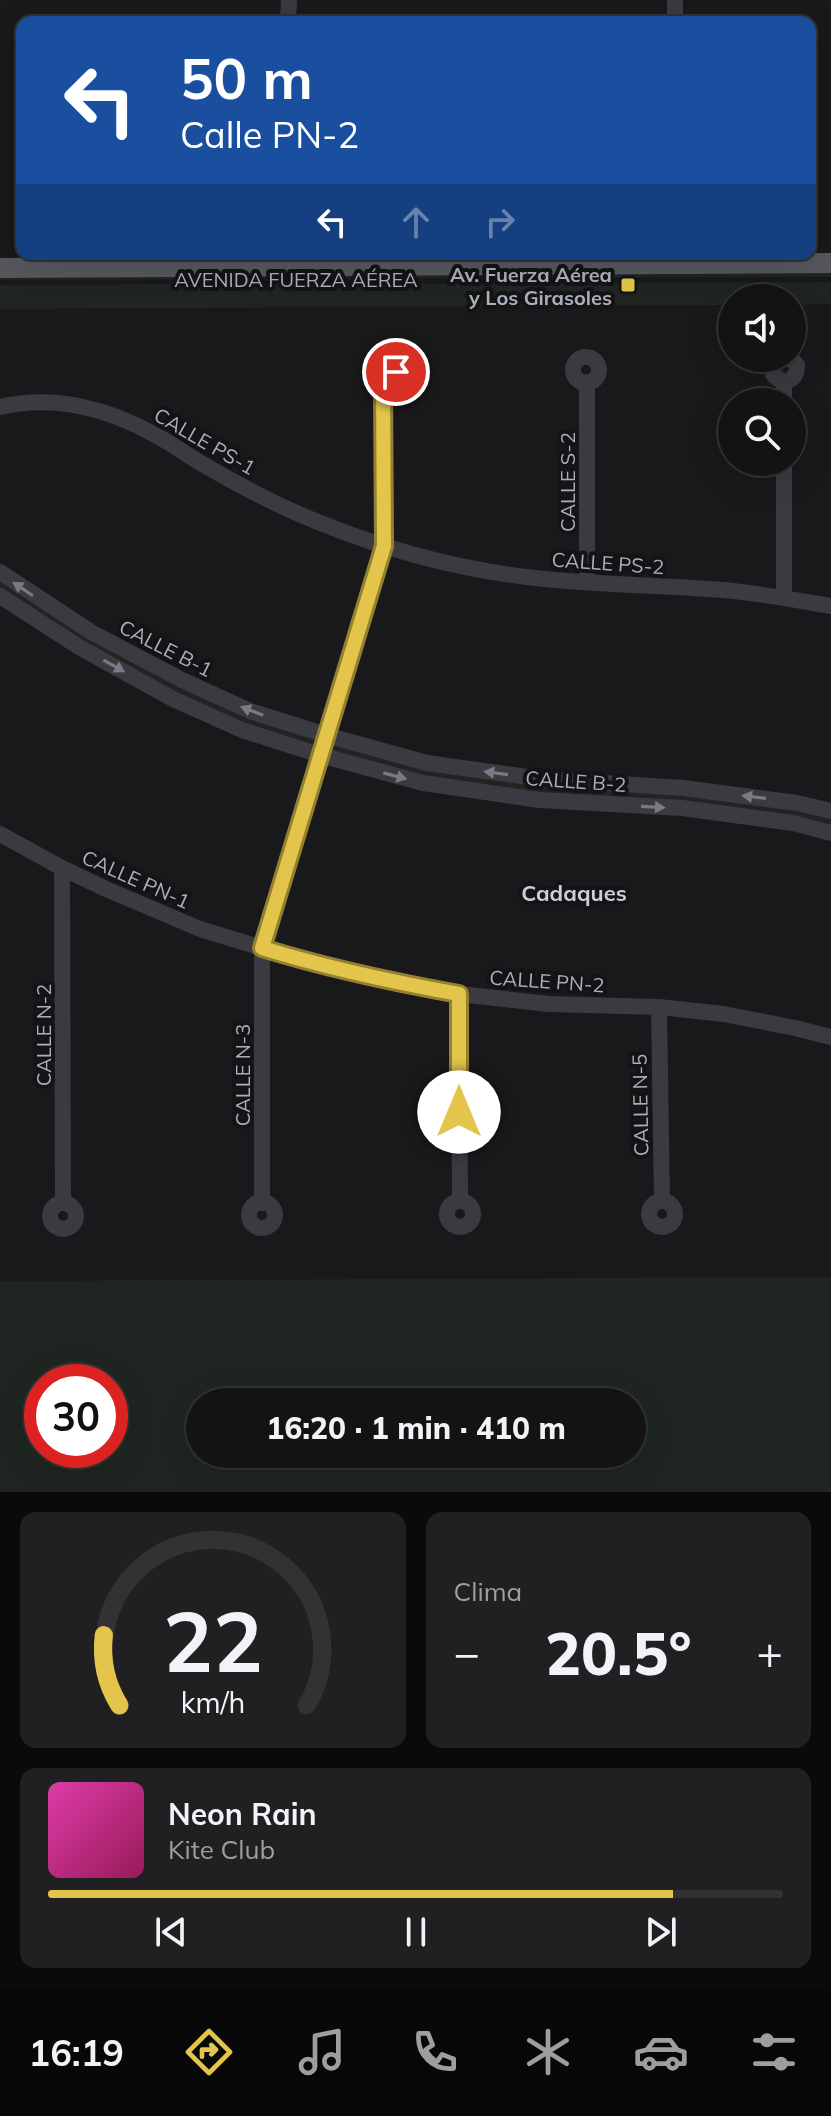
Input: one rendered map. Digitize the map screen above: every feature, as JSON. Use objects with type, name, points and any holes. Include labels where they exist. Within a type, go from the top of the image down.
[{"type":"main road","name":"AVENIDA FUERZA AÉREA","points":[[0,268],[831,263]]},
{"type":"main road","name":"AVENIDA FUERZA AÉREA","points":[[671,265],[831,277]]},
{"type":"main road","name":"AVENIDA FUERZA AÉREA","points":[[0,280],[283,266]]},
{"type":"street","points":[[773,372],[784,382],[794,379],[796,372]]},
{"type":"street","name":"CALLE S-2","points":[[587,382],[587,582]]},
{"type":"street","points":[[784,382],[784,388]]},
{"type":"street","name":"CALLE N-3","points":[[262,1203],[262,948],[384,546],[383,384]]},
{"type":"street","name":"CALLE PS-1","points":[[0,407],[37,402],[78,405],[117,416],[159,436],[260,495],[322,524],[384,546]]},
{"type":"street","points":[[784,476],[784,598]]},
{"type":"street","name":"CALLE PS-2","points":[[384,546],[456,565],[533,578],[725,591],[831,606]]},
{"type":"street","name":"CALLE B-1","points":[[0,572],[91,632],[182,680],[250,711],[326,735]]},
{"type":"street","name":"CALLE B-1","points":[[0,596],[79,647],[173,699],[242,730],[320,755]]},
{"type":"street","points":[[79,647],[91,632]]},
{"type":"street","name":"CALLE B-2","points":[[326,735],[427,763],[542,779],[683,788],[797,803],[831,811]]},
{"type":"street","name":"CALLE B-2","points":[[320,755],[423,783],[539,800],[682,808],[793,823],[831,833]]},
{"type":"street","name":"CALLE PN-1","points":[[0,834],[62,868],[200,929],[262,948]]},
{"type":"street","name":"CALLE N-2","points":[[62,868],[63,1203]]},
{"type":"street","name":"CALLE PN-2","points":[[262,948],[395,983],[459,994],[549,1004],[659,1007],[724,1014],[831,1037]]},
{"type":"street","points":[[459,994],[460,1201]]},
{"type":"street","name":"CALLE N-5","points":[[659,1007],[662,1201]]},
{"type":"shaded area","points":[[831,263],[831,277],[0,280],[0,268]]},
{"type":"shaded area","points":[[831,282],[831,304],[806,305],[806,284],[718,284],[718,305],[0,309],[0,285]]},
{"type":"shaded area","points":[[0,572],[182,680],[427,763],[831,811],[831,833],[423,783],[242,730],[0,596]]},
{"type":"shaded area","points":[[831,1277],[831,1492],[0,1492],[0,1281]]},
{"type":"place","name":"Av. Fuerza Aérea y Los Girasoles","points":[[628,285]]},
{"type":"district","name":"Cadaques","points":[[574,893]]},
{"type":"route","points":[[396,372],[393,380],[383,384],[384,546],[262,948],[395,983],[459,994],[459,1112]]}]
